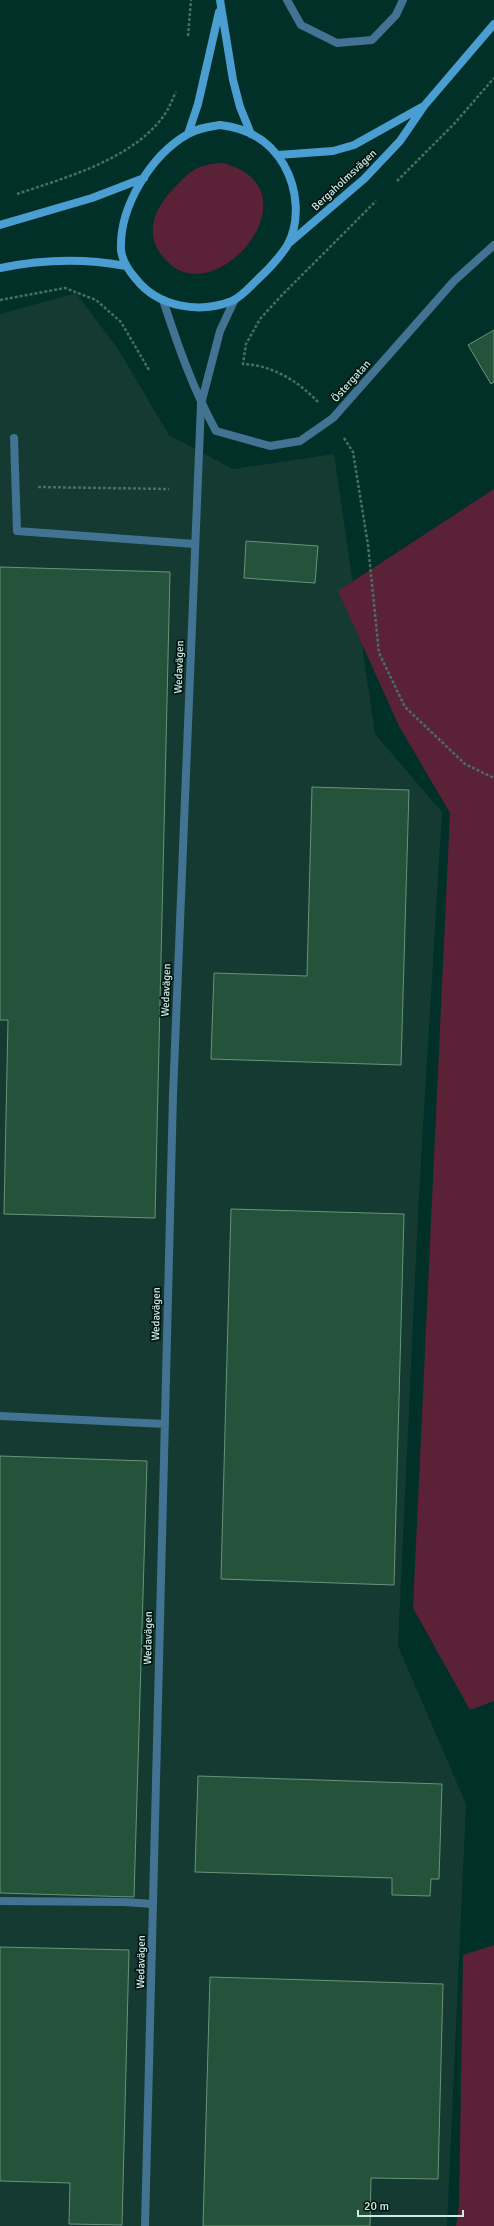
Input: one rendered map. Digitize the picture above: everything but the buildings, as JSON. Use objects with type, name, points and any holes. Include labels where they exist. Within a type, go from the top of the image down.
[{"type":"main road","points":[[220,4],[233,80],[240,107],[252,134]]},
{"type":"main road","points":[[188,134],[198,104],[220,4]]},
{"type":"main road","name":"Bergaholmsvägen","points":[[287,245],[364,179],[400,141],[424,106],[494,24]]},
{"type":"main road","name":"Bergaholmsvägen","points":[[278,156],[333,151],[354,145],[424,106]]},
{"type":"main road","points":[[220,125],[236,127],[252,134],[266,143],[278,156],[288,172],[295,196],[296,208],[293,227],[287,245],[263,275],[234,301],[216,306],[198,308],[180,306],[163,300],[141,284],[126,266],[121,251],[122,234],[134,195],[144,178],[172,145],[188,134],[203,127],[220,125]]},
{"type":"main road","points":[[0,225],[92,198],[144,178]]},
{"type":"main road","points":[[0,268],[20,264],[69,259],[96,260],[126,266]]},
{"type":"street","points":[[287,0],[301,25],[338,43],[372,40],[396,14],[403,0]]},
{"type":"street","name":"Östergatan","points":[[163,300],[185,366],[201,404],[216,431],[270,446],[300,441],[333,418],[454,281],[494,244]]},
{"type":"street","points":[[201,404],[220,331],[234,301]]},
{"type":"street","name":"Wedavägen","points":[[145,2226],[173,1095],[201,404]]},
{"type":"street","points":[[14,438],[17,531],[195,544]]},
{"type":"street","points":[[0,1416],[165,1424]]},
{"type":"street","points":[[0,1901],[124,1902],[153,1904]]},
{"type":"path","points":[[188,42],[191,0]]},
{"type":"path","points":[[394,184],[454,124],[494,78]]},
{"type":"path","points":[[14,195],[81,172],[122,152],[148,132],[165,114],[178,87]]},
{"type":"path","points":[[377,200],[260,319],[246,344],[243,364],[268,368],[286,376],[302,386],[333,418],[353,452],[368,545],[379,653],[405,707],[466,764],[494,778]]},
{"type":"path","points":[[0,300],[65,288],[96,300],[121,322],[149,370]]},
{"type":"path","points":[[16,487],[169,489]]},
{"type":"shaded area","points":[[223,163],[250,176],[262,196],[262,218],[251,240],[234,258],[213,271],[191,274],[170,264],[161,254],[155,244],[153,224],[156,214],[168,195],[189,173],[204,165]]},
{"type":"shaded area","points":[[76,293],[118,349],[169,435],[233,469],[334,454],[375,734],[442,812],[419,1194],[398,1646],[466,1804],[447,2226],[0,2226],[0,314]]},
{"type":"shaded area","points":[[494,489],[494,1701],[470,1710],[413,1608],[450,813],[399,726],[338,591]]},
{"type":"shaded area","points":[[494,1945],[494,2226],[456,2226],[459,2205],[463,1955]]}]
